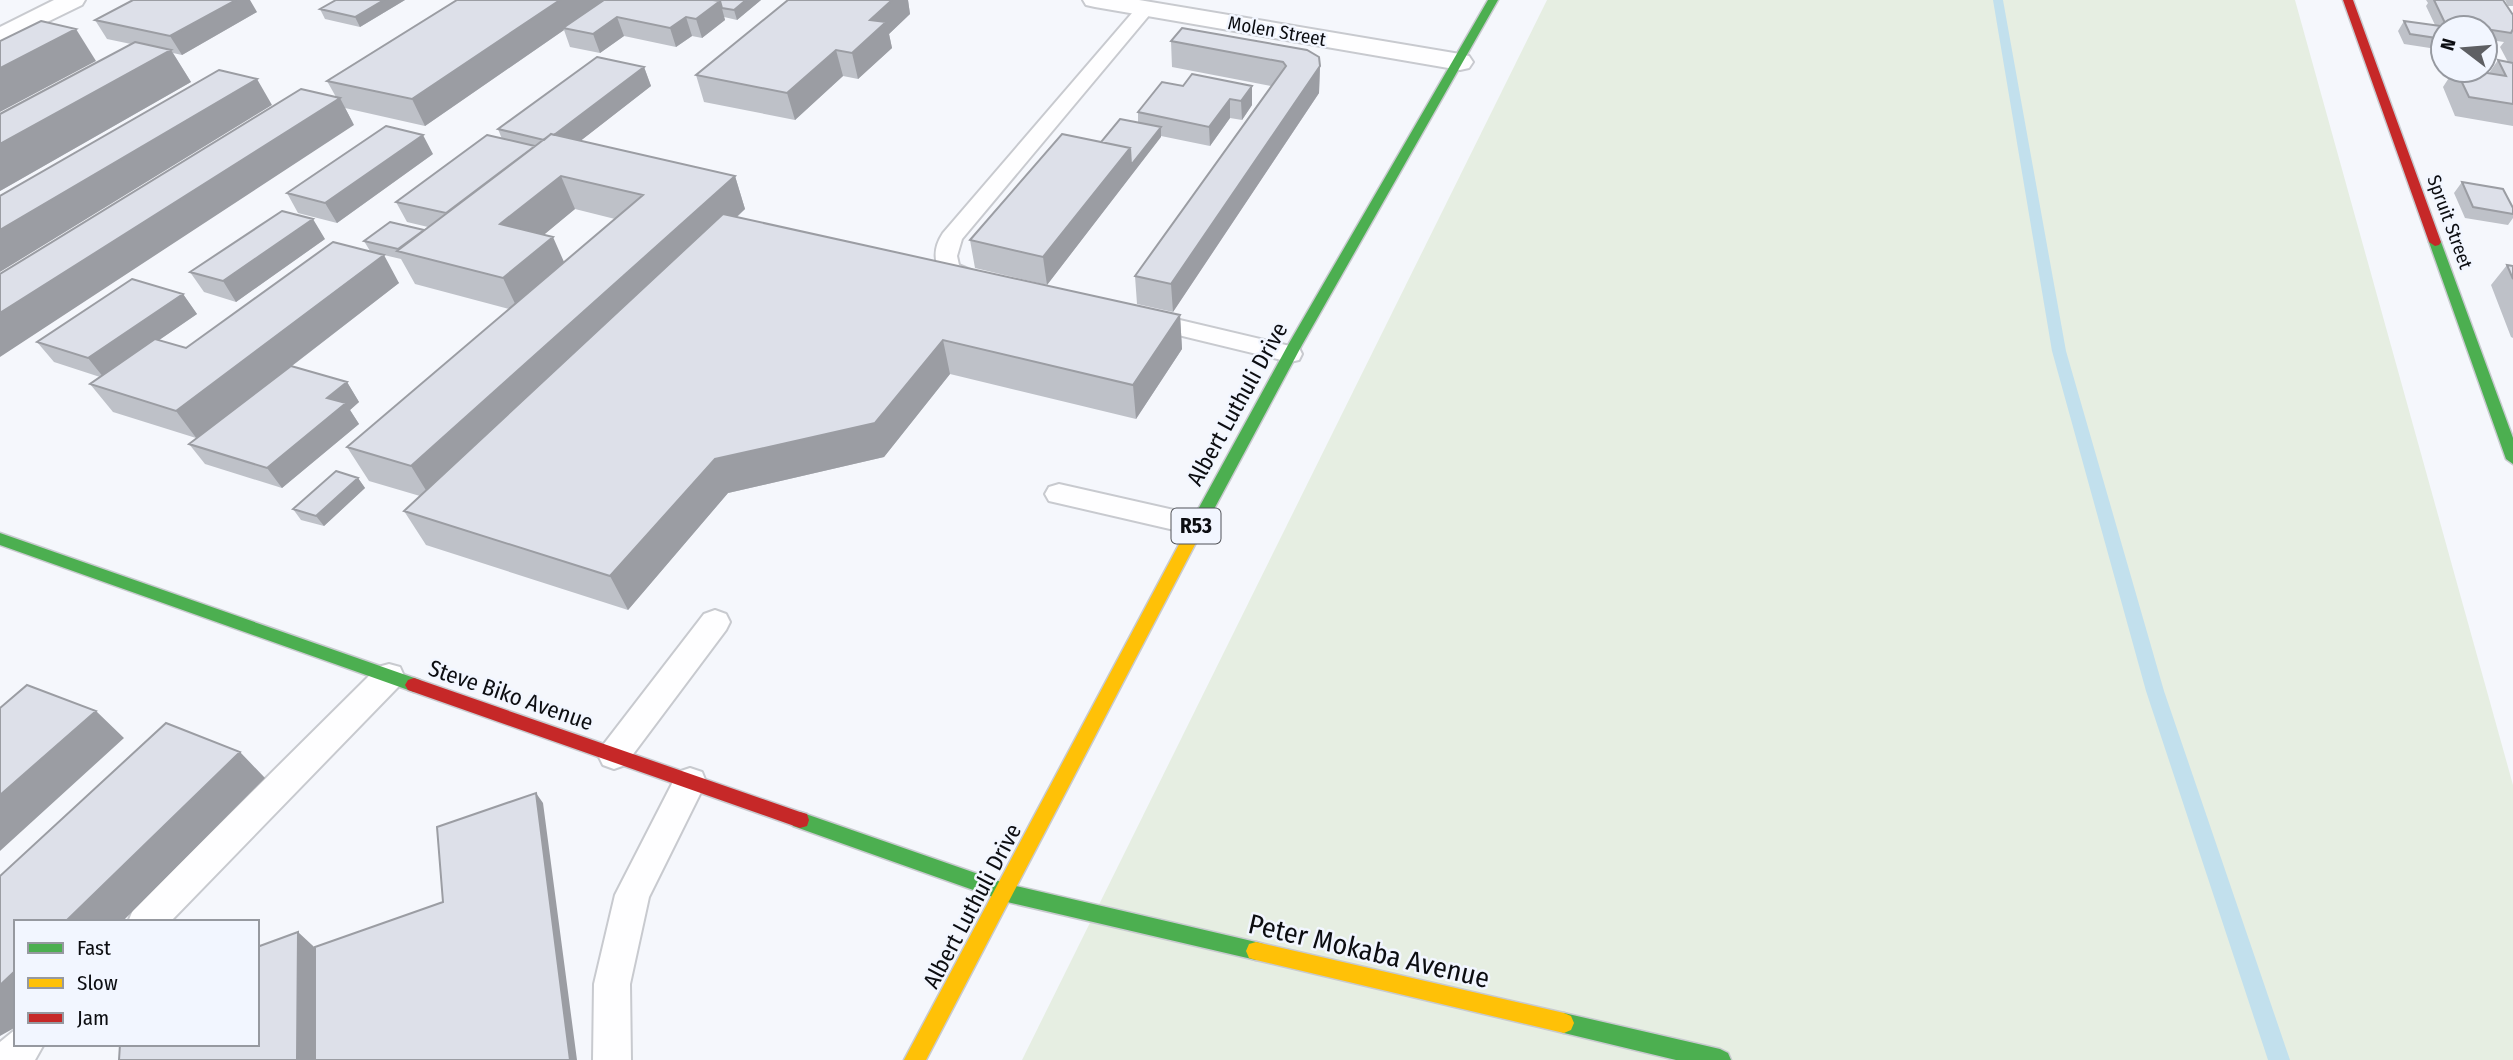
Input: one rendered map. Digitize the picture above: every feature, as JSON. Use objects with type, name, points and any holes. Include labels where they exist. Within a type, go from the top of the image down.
[{"type":"street","points":[[0,37],[73,0]]},
{"type":"street","name":"Molen Street","points":[[1095,0],[1460,62]]},
{"type":"street","name":"Albert Luthuli Drive","points":[[915,1060],[1007,893],[1196,525],[1290,354],[1460,62],[1493,0]]},
{"type":"street","name":"Spruit Street","points":[[2348,0],[2513,458]]},
{"type":"street","name":"Steve Biko Avenue","points":[[0,539],[1007,893]]},
{"type":"street","name":"Peter Mokaba Avenue","points":[[1007,893],[1720,1060]]},
{"type":"lane","points":[[992,285],[951,272],[945,265],[944,255],[951,238],[1145,9]]},
{"type":"lane","points":[[1128,316],[1290,354]]},
{"type":"lane","points":[[1059,494],[1196,525]]},
{"type":"lane","points":[[614,755],[715,622]]},
{"type":"lane","points":[[148,920],[389,676]]},
{"type":"lane","points":[[612,1060],[612,984],[632,895],[690,782]]},
{"type":"lane","points":[[9,1060],[23,1046]]},
{"type":"shaded area","points":[[1547,0],[2295,0],[2513,785],[2513,1060],[1022,1060]]},
{"type":"building","points":[[133,0],[236,0],[170,36],[95,20]]},
{"type":"building","points":[[336,0],[384,0],[355,17],[320,9]]},
{"type":"building","points":[[457,0],[560,0],[412,99],[327,81]]},
{"type":"building","points":[[604,0],[720,1],[696,19],[686,17],[670,28],[617,17],[593,34],[563,28]]},
{"type":"building","points":[[713,0],[746,0],[734,10],[722,8],[720,1]]},
{"type":"building","points":[[788,0],[892,0],[870,20],[886,22],[852,53],[836,50],[787,93],[696,75]]},
{"type":"building","points":[[2434,0],[2503,0],[2513,15],[2513,29],[2511,33],[2499,31],[2499,14],[2441,14]]},
{"type":"building","points":[[41,21],[76,29],[0,68],[0,41]]},
{"type":"building","points":[[2404,21],[2429,24],[2429,37],[2410,34]]},
{"type":"building","points":[[1182,28],[1307,50],[1319,57],[1320,66],[1171,284],[1135,276],[1286,66],[1283,62],[1171,41]]},
{"type":"building","points":[[135,42],[171,50],[0,144],[0,114]]},
{"type":"building","points":[[597,57],[644,67],[544,140],[498,129]]},
{"type":"building","points":[[2499,60],[2513,63],[2513,104],[2469,97],[2463,84],[2499,84],[2499,75],[2506,76]]},
{"type":"building","points":[[219,70],[257,79],[0,230],[0,196]]},
{"type":"building","points":[[1192,74],[1252,86],[1241,101],[1230,99],[1209,127],[1138,112],[1162,82],[1183,86]]},
{"type":"building","points":[[301,89],[340,98],[0,313],[0,274]]},
{"type":"building","points":[[1120,119],[1161,127],[1131,165],[1130,148],[1101,142]]},
{"type":"building","points":[[386,126],[423,135],[325,203],[287,193]]},
{"type":"building","points":[[551,134],[735,176],[411,466],[347,447],[643,195],[561,176],[500,224],[553,237],[503,278],[397,251]]},
{"type":"building","points":[[1062,134],[1130,148],[1043,257],[970,240]]},
{"type":"building","points":[[487,135],[535,146],[446,213],[396,202]]},
{"type":"building","points":[[2462,182],[2503,189],[2513,208],[2513,214],[2473,207]]},
{"type":"building","points":[[282,211],[313,219],[223,281],[190,272]]},
{"type":"building","points":[[723,214],[1180,315],[1133,385],[943,340],[875,423],[715,459],[610,576],[404,511]]},
{"type":"building","points":[[390,222],[424,230],[398,249],[364,241]]},
{"type":"building","points":[[333,242],[384,255],[176,411],[90,384],[155,339],[186,348]]},
{"type":"building","points":[[2507,265],[2513,266],[2513,279]]},
{"type":"building","points":[[132,279],[183,294],[88,358],[37,342]]},
{"type":"building","points":[[291,366],[347,382],[327,398],[346,403],[267,468],[189,444]]},
{"type":"building","points":[[336,471],[358,478],[316,516],[293,509]]},
{"type":"building","points":[[27,685],[96,711],[0,795],[0,708]]},
{"type":"building","points":[[166,723],[240,752],[67,920],[14,920],[14,972],[0,985],[0,876]]},
{"type":"building","points":[[536,793],[570,1060],[315,1060],[315,947],[443,902],[437,827]]},
{"type":"building","points":[[298,932],[297,1060],[119,1060],[120,1046],[259,1046],[259,946]]},
{"type":"waterway","points":[[1998,0],[2059,351],[2155,691],[2279,1060]]},
{"type":"traffic: fast","points":[[1192,535],[1295,345],[1493,0]]},
{"type":"traffic: fast","points":[[2435,242],[2513,459]]},
{"type":"traffic: fast","points":[[0,539],[414,685]]},
{"type":"traffic: fast","points":[[800,820],[1007,893],[1256,951]]},
{"type":"traffic: fast","points":[[1564,1023],[1720,1060]]},
{"type":"traffic: slow","points":[[915,1060],[1192,535]]},
{"type":"traffic: slow","points":[[1256,951],[1564,1023]]},
{"type":"traffic: jam","points":[[2348,0],[2435,242]]},
{"type":"traffic: jam","points":[[414,685],[800,820]]}]
